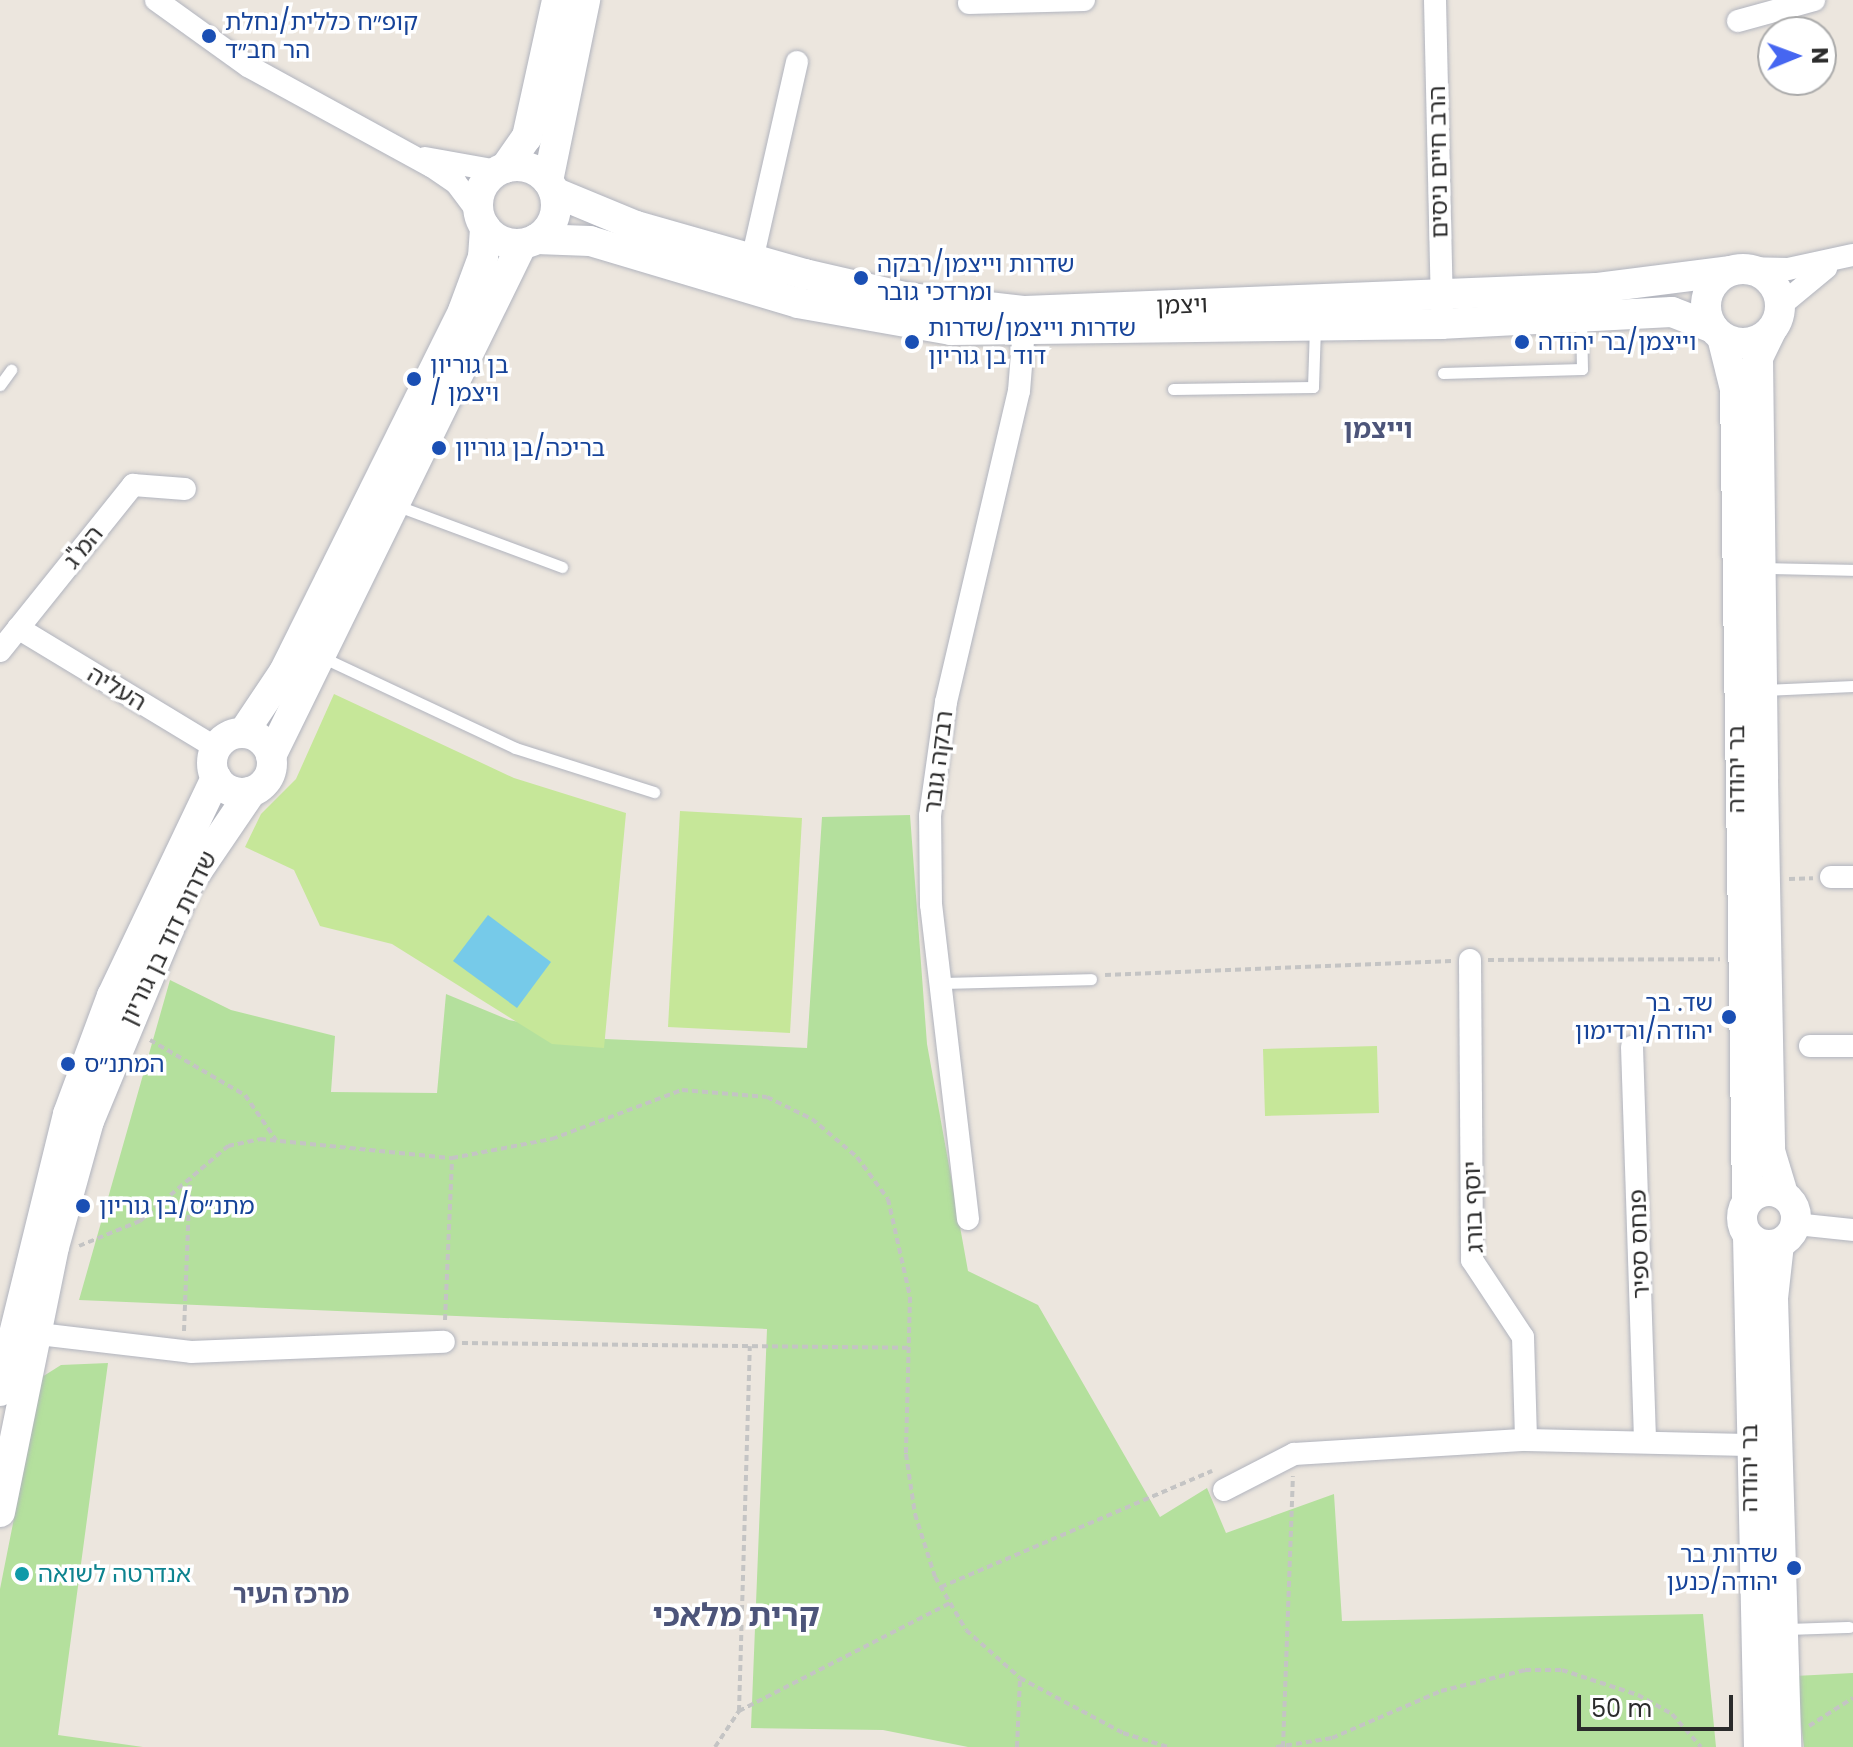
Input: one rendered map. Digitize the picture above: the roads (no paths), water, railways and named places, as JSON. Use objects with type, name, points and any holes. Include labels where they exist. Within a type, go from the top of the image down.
[{"type":"street","points":[[156,0],[248,66],[456,183],[501,241],[529,242]]},
{"type":"street","points":[[557,0],[527,137],[482,189],[482,220],[474,288],[384,500],[320,656],[271,756],[266,782],[251,792],[231,791],[216,763],[243,733],[284,672],[384,500],[529,242],[555,214],[551,187],[585,0]]},
{"type":"street","points":[[969,3],[1084,0]]},
{"type":"street","name":"הרב חיים ניסים","points":[[1435,0],[1442,310]]},
{"type":"street","points":[[1738,21],[1814,0]]},
{"type":"street","points":[[752,260],[797,62]]},
{"type":"street","points":[[401,152],[502,169],[524,166],[551,187]]},
{"type":"street","name":"ויצמן","points":[[551,187],[569,203],[752,260],[879,292],[1024,323],[1442,310],[1581,317],[1672,312],[1717,332]]},
{"type":"street","name":"ויצמן","points":[[529,242],[590,241],[860,317],[1315,327],[1671,284],[1736,270],[1788,269],[1849,256]]},
{"type":"street","name":"ויצמן","points":[[1776,318],[1797,285],[1849,256]]},
{"type":"street","points":[[1736,270],[1771,281],[1776,318],[1748,343],[1717,332],[1706,303],[1736,270]]},
{"type":"street","name":"בר יהודה","points":[[1776,318],[1758,358],[1765,568],[1750,687],[1739,958],[1747,1202],[1742,1219],[1748,1236],[1748,1445],[1777,1744]]},
{"type":"street","name":"רבקה גובר","points":[[968,1219],[939,983],[928,859],[936,759],[1019,391],[1024,323]]},
{"type":"street","name":"בר יהודה","points":[[1717,332],[1735,389],[1750,687],[1765,881],[1770,1151],[1783,1194],[1788,1234],[1773,1298],[1780,1629],[1777,1744]]},
{"type":"street","name":"המ\"ג","points":[[0,651],[133,485],[185,489]]},
{"type":"street","name":"העליה","points":[[18,628],[216,763]]},
{"type":"street","points":[[243,733],[258,738],[271,756]]},
{"type":"street","name":"שדרות דוד בן גוריון","points":[[0,1512],[49,1179],[87,1063],[216,763]]},
{"type":"street","name":"שדרות דוד בן גוריון","points":[[0,1391],[25,1332],[130,1013],[187,886],[251,792]]},
{"type":"street","name":"יוסף בורג","points":[[1470,960],[1472,1260],[1523,1337],[1526,1440]]},
{"type":"street","points":[[1810,1046],[1853,1046]]},
{"type":"street","name":"פנחס ספיר","points":[[1632,1047],[1645,1441]]},
{"type":"street","points":[[1747,1202],[1759,1192],[1783,1194]]},
{"type":"street","points":[[1748,1236],[1853,1230]]},
{"type":"street","points":[[25,1332],[183,1351],[444,1342]]},
{"type":"street","points":[[1224,1490],[1294,1454],[1526,1440],[1748,1445]]},
{"type":"lane","points":[[1443,373],[1582,369],[1581,317]]},
{"type":"lane","points":[[1173,389],[1313,387],[1315,327]]},
{"type":"lane","points":[[0,385],[11,370]]},
{"type":"lane","points":[[384,500],[562,567]]},
{"type":"lane","points":[[1765,568],[1853,570]]},
{"type":"lane","points":[[320,656],[471,730],[654,792]]},
{"type":"lane","points":[[1750,687],[1853,686]]},
{"type":"lane","points":[[939,983],[1091,979]]},
{"type":"lane","points":[[1780,1629],[1849,1627]]},
{"type":"water","points":[[488,915],[551,962],[517,1008],[453,961]]},
{"type":"place","name":"קופ״ח כללית/נחלת הר חב״ד","points":[[209,36]]},
{"type":"place","name":"שדרות וייצמן/רבקה ומרדכי גובר","points":[[861,278]]},
{"type":"place","name":"שדרות וייצמן/שדרות דוד בן גוריון","points":[[912,342]]},
{"type":"place","name":"וייצמן/בר יהודה","points":[[1522,342]]},
{"type":"place","name":"בן גוריון / ויצמן","points":[[414,379]]},
{"type":"place","name":"בריכה/בן גוריון","points":[[439,448]]},
{"type":"place","name":"שד. בר יהודה/ורדימון","points":[[1729,1017]]},
{"type":"place","name":"המתנ״ס","points":[[68,1064]]},
{"type":"place","name":"מתנ״ס/בן גוריון","points":[[83,1206]]},
{"type":"place","name":"שדרות בר יהודה/כנען","points":[[1794,1568]]},
{"type":"place","name":"אנדרטה לשואה","points":[[22,1574]]},
{"type":"district","name":"וייצמן","points":[[1378,430]]},
{"type":"district","name":"מרכז העיר","points":[[291,1595]]},
{"type":"district","name":"קרית מלאכי","points":[[736,1615]]}]
